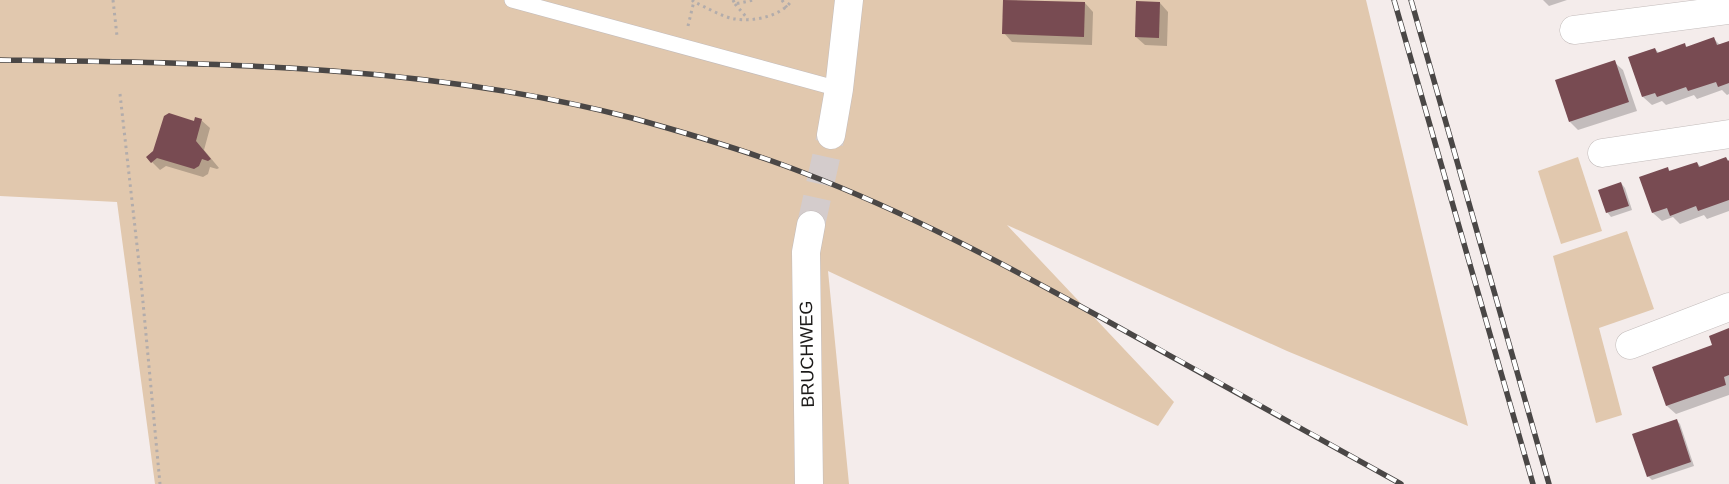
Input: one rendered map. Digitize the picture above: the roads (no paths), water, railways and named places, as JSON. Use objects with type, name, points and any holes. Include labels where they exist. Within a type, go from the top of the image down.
[{"type":"street","points":[[831,135],[840,89],[848,0]]},
{"type":"street","points":[[1574,30],[1729,10]]},
{"type":"street","points":[[1602,154],[1729,134]]},
{"type":"street","name":"BRUCHWEG","points":[[809,484],[806,252],[811,225]]},
{"type":"street","points":[[1630,345],[1729,307]]},
{"type":"lane","points":[[512,0],[840,89]]},
{"type":"tunnel","points":[[811,225],[831,135]]},
{"type":"railway","points":[[1394,0],[1533,484]]},
{"type":"railway","points":[[1411,0],[1549,484]]},
{"type":"railway","points":[[0,60],[239,65],[397,77],[476,87],[554,100],[632,118],[697,137],[762,157],[842,188],[880,204],[991,258],[1401,484]]}]
